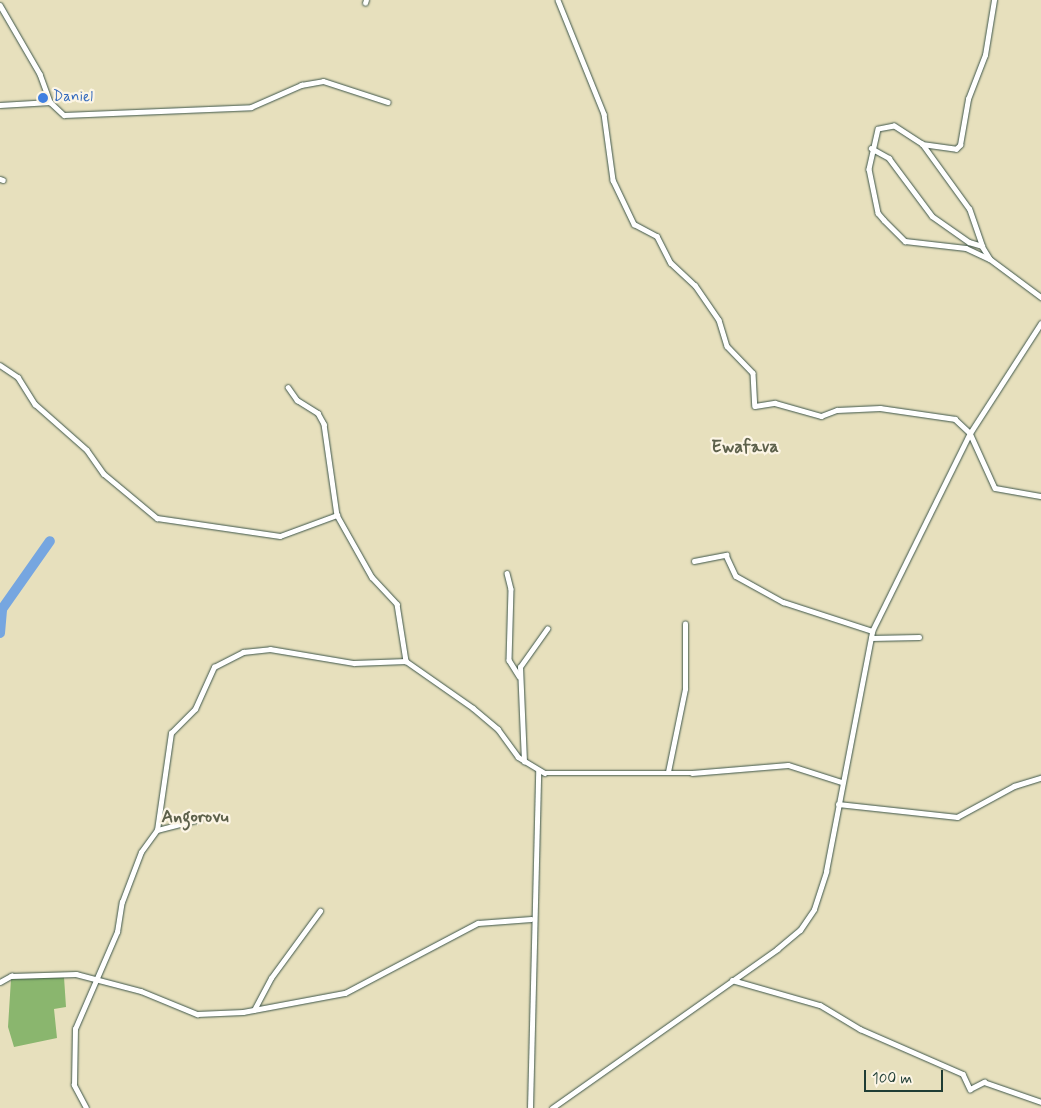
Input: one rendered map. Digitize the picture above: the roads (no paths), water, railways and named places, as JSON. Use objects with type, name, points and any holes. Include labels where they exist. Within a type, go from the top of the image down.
[{"type":"street","points":[[558,0],[604,114],[613,178],[634,224],[658,236],[671,263],[695,285],[719,320],[727,346],[752,373],[755,406],[775,403],[821,416],[857,408],[902,410],[955,419],[970,433],[995,488],[1041,496]]},
{"type":"street","points":[[922,144],[956,149],[960,145],[968,98],[985,55],[994,0]]},
{"type":"street","points":[[0,5],[40,74],[50,102],[68,115],[229,109],[254,106],[301,85],[323,81],[388,102]]},
{"type":"street","points":[[0,105],[50,102]]},
{"type":"street","points":[[990,259],[982,246],[969,209],[922,144],[905,131],[886,126],[878,129],[871,148],[870,178],[878,213],[897,235],[918,244],[966,248],[990,259],[1041,297]]},
{"type":"street","points":[[871,148],[889,158],[932,216],[969,242],[982,246]]},
{"type":"street","points":[[552,1108],[800,930],[814,909],[826,871],[872,631],[970,433],[1041,323]]},
{"type":"street","points":[[0,366],[18,378],[35,404],[87,450],[104,474],[157,518],[280,536],[337,515]]},
{"type":"street","points":[[288,387],[296,400],[318,413],[324,424],[337,515],[372,577],[398,604],[406,661]]},
{"type":"street","points":[[694,561],[726,555],[742,581],[768,590],[783,602],[872,631]]},
{"type":"street","points":[[507,573],[511,589],[509,660],[519,676]]},
{"type":"street","points":[[668,772],[686,679],[685,624]]},
{"type":"street","points":[[524,762],[519,676],[521,661],[547,630]]},
{"type":"street","points":[[871,638],[919,637]]},
{"type":"street","points":[[86,1108],[74,1085],[72,1045],[99,978],[133,873],[157,830],[171,733],[194,709],[219,662],[243,652],[270,649],[354,663],[406,661],[494,725],[511,752],[538,771],[668,772],[788,765],[842,782]]},
{"type":"street","points":[[530,1108],[531,919],[538,771]]},
{"type":"street","points":[[838,804],[957,817],[1014,786],[1041,778]]},
{"type":"street","points":[[157,830],[200,819]]},
{"type":"street","points":[[254,1010],[271,978],[320,911]]},
{"type":"street","points":[[0,982],[11,976],[50,972],[99,978],[197,1014],[254,1010],[346,992],[478,923],[531,919]]},
{"type":"street","points":[[732,980],[820,1005],[860,1029],[963,1074],[970,1089],[984,1082],[1041,1102]]},
{"type":"waterway","points":[[0,633],[2,609],[50,541]]},
{"type":"place","name":"Daniel","points":[[43,98]]},
{"type":"district","name":"Ewafava","points":[[745,447]]},
{"type":"district","name":"Angorovu","points":[[195,817]]}]
